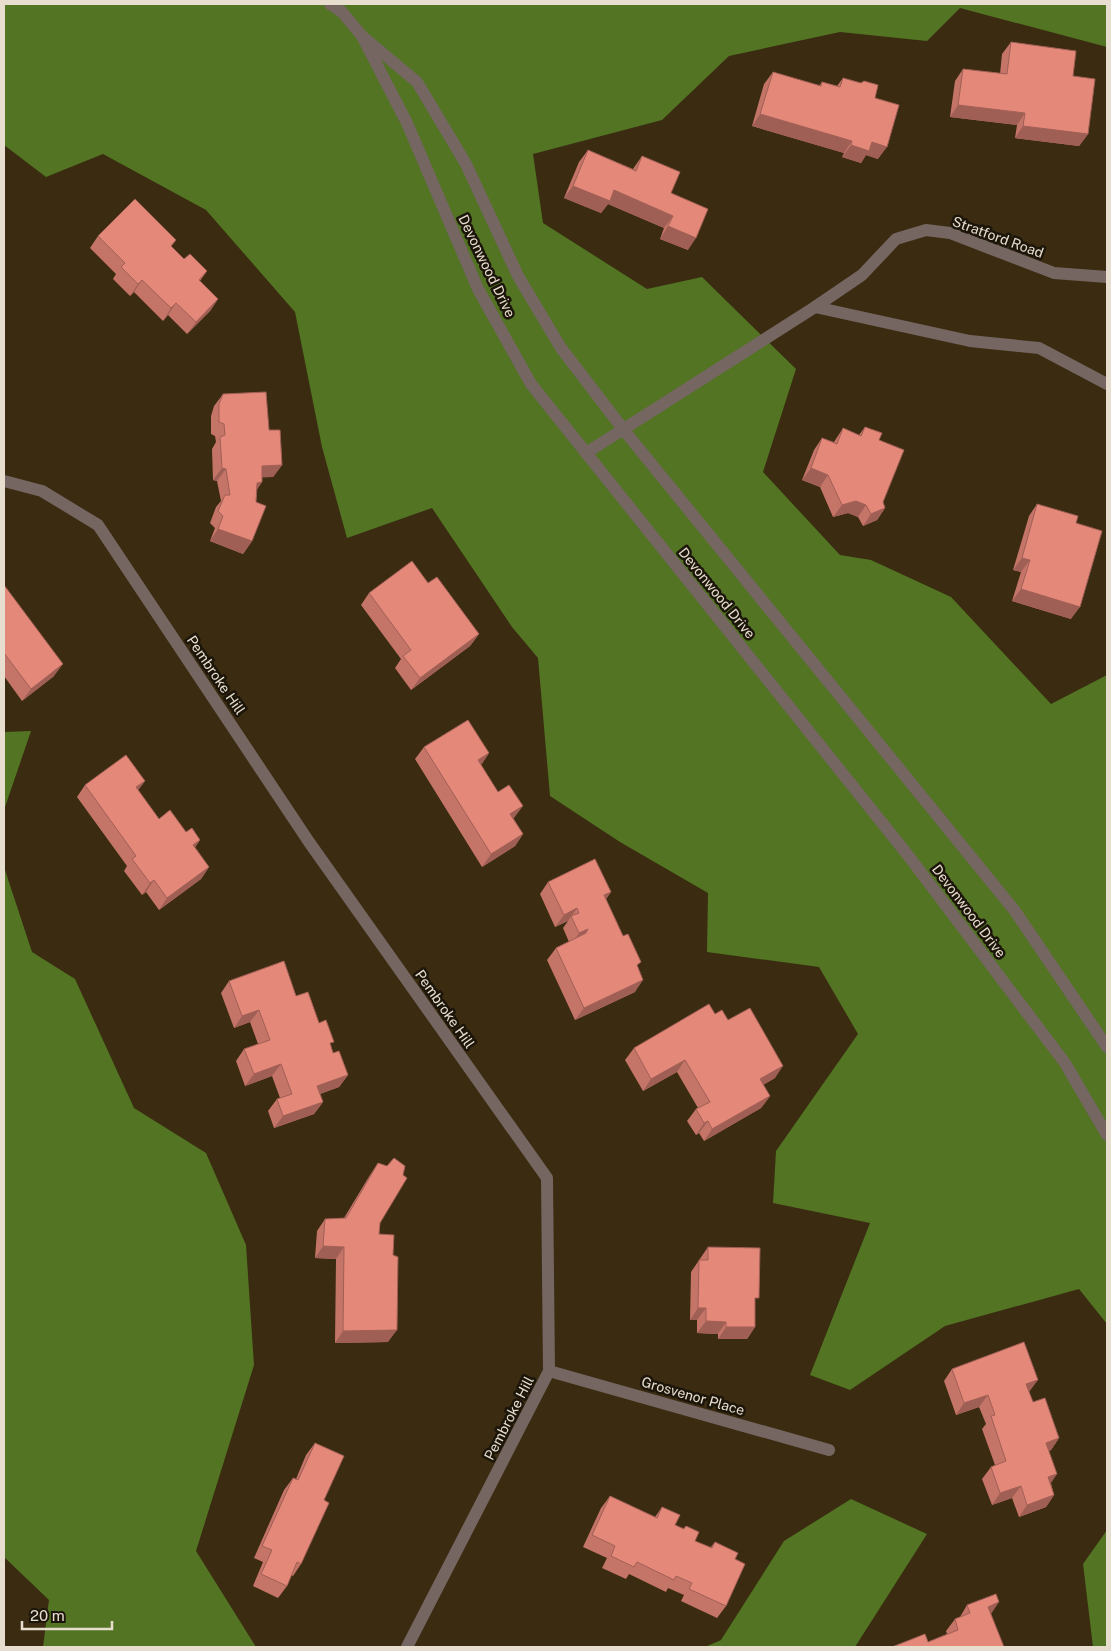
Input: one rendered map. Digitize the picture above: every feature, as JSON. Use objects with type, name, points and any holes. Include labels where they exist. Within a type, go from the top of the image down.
[{"type":"street","name":"Devonwood Drive","points":[[330,4],[344,8],[362,36],[407,123],[478,289],[531,384],[906,854],[1064,1063],[1107,1135]]},
{"type":"street","name":"Devonwood Drive","points":[[362,36],[417,82],[466,164],[518,276],[561,348],[623,430],[1015,911],[1107,1046]]},
{"type":"street","name":"Stratford Road","points":[[586,453],[862,275],[896,239],[926,230],[950,233],[1054,273],[1107,277]]},
{"type":"street","points":[[815,307],[970,341],[1039,348],[1107,384]]},
{"type":"street","name":"Pembroke Hill","points":[[4,481],[42,490],[98,525],[309,842],[547,1178],[550,1371],[407,1647]]},
{"type":"street","name":"Grosvenor Place","points":[[550,1371],[829,1450]]},
{"type":"green space","points":[[4,4],[1107,4],[1107,47],[960,8],[927,41],[840,32],[729,56],[662,120],[533,154],[543,223],[647,289],[702,277],[796,369],[763,472],[840,555],[871,560],[951,597],[1051,704],[1107,675],[1107,1324],[1079,1289],[945,1326],[850,1390],[810,1375],[870,1223],[773,1203],[776,1151],[858,1034],[819,967],[707,952],[708,893],[620,842],[550,796],[538,658],[512,627],[432,508],[347,538],[322,447],[295,312],[206,210],[103,154],[46,177],[4,145]]},
{"type":"green space","points":[[31,731],[4,810],[4,732]]},
{"type":"green space","points":[[4,867],[32,952],[75,979],[134,1108],[206,1153],[246,1245],[254,1365],[196,1551],[256,1647],[43,1647],[49,1600],[4,1557]]},
{"type":"green space","points":[[851,1499],[927,1534],[855,1647],[705,1647],[721,1640],[784,1541]]},
{"type":"green space","points":[[1107,1530],[1107,1647],[1093,1647],[1083,1564]]},
{"type":"building","points":[[1011,42],[1076,51],[1073,76],[1095,79],[1088,134],[1023,126],[1025,113],[958,105],[963,69],[1007,74]]},
{"type":"building","points":[[773,72],[821,86],[822,82],[840,87],[843,78],[878,85],[875,98],[899,105],[887,147],[872,142],[869,151],[851,145],[852,141],[760,114]]},
{"type":"building","points":[[588,150],[636,171],[642,156],[680,172],[671,193],[708,209],[696,238],[668,226],[673,216],[614,190],[610,201],[573,186]]},
{"type":"building","points":[[135,199],[176,240],[171,246],[184,259],[190,254],[207,271],[199,280],[218,299],[196,322],[176,303],[171,308],[142,280],[138,284],[121,267],[125,263],[98,236]]},
{"type":"building","points":[[266,392],[269,430],[280,430],[282,465],[262,466],[262,482],[257,483],[256,502],[266,506],[252,541],[218,529],[223,516],[218,511],[225,495],[230,495],[226,469],[222,468],[220,437],[225,435],[224,424],[219,422],[219,404],[223,394]]},
{"type":"building","points":[[865,427],[882,433],[879,440],[904,450],[883,502],[885,508],[871,514],[866,505],[856,501],[842,505],[828,475],[811,468],[822,438],[837,444],[843,428],[861,436]]},
{"type":"building","points":[[1037,504],[1078,516],[1076,523],[1102,531],[1080,607],[1021,589],[1030,560],[1022,558]]},
{"type":"building","points":[[412,561],[428,583],[437,577],[479,634],[420,678],[403,656],[411,650],[369,593]]},
{"type":"building","points":[[4,585],[63,664],[31,689],[4,653]]},
{"type":"building","points":[[468,720],[489,753],[478,760],[498,792],[509,785],[523,806],[510,814],[523,834],[491,854],[424,747]]},
{"type":"building","points":[[126,755],[145,781],[136,787],[159,819],[170,810],[186,832],[192,828],[200,840],[193,845],[209,867],[167,898],[154,880],[150,883],[132,859],[136,856],[85,785]]},
{"type":"building","points":[[595,859],[611,892],[604,895],[623,936],[628,934],[641,962],[637,965],[643,980],[584,1008],[556,948],[586,933],[588,929],[579,933],[571,916],[579,913],[577,908],[564,915],[548,882]]},
{"type":"building","points":[[284,961],[296,996],[308,992],[319,1023],[326,1020],[334,1042],[330,1043],[333,1053],[339,1051],[348,1075],[317,1086],[323,1102],[283,1116],[277,1099],[292,1094],[281,1064],[254,1074],[244,1049],[270,1040],[259,1010],[242,1016],[229,981]]},
{"type":"building","points":[[709,1004],[715,1014],[722,1010],[728,1020],[750,1008],[783,1066],[760,1079],[770,1096],[712,1129],[708,1121],[704,1123],[696,1109],[710,1102],[685,1060],[651,1079],[634,1048]]},
{"type":"building","points":[[394,1158],[405,1166],[403,1175],[407,1178],[380,1223],[379,1234],[394,1235],[393,1255],[398,1257],[397,1330],[343,1331],[344,1247],[323,1246],[325,1219],[346,1218],[378,1163],[387,1166]]},
{"type":"building","points":[[708,1247],[760,1248],[759,1298],[755,1298],[755,1327],[726,1327],[726,1322],[706,1321],[706,1308],[698,1308],[699,1260],[708,1260]]},
{"type":"building","points":[[1024,1342],[1038,1380],[1026,1384],[1033,1402],[1045,1398],[1059,1438],[1046,1443],[1057,1474],[1048,1477],[1054,1495],[1027,1505],[1021,1486],[1000,1493],[991,1467],[1006,1461],[991,1416],[995,1415],[988,1395],[964,1403],[952,1369]]},
{"type":"building","points":[[315,1443],[344,1456],[324,1500],[329,1503],[301,1564],[297,1562],[287,1586],[261,1574],[272,1550],[262,1546],[293,1478],[298,1480]]},
{"type":"building","points":[[610,1496],[657,1518],[662,1507],[680,1515],[675,1525],[684,1529],[686,1526],[699,1532],[695,1541],[712,1548],[715,1542],[738,1553],[735,1559],[745,1564],[726,1606],[689,1589],[692,1583],[676,1576],[674,1580],[637,1562],[634,1567],[611,1556],[615,1546],[592,1535]]},
{"type":"building","points":[[996,1594],[999,1602],[988,1607],[1004,1647],[892,1647],[925,1634],[928,1642],[958,1630],[955,1619],[970,1613],[967,1605]]}]
